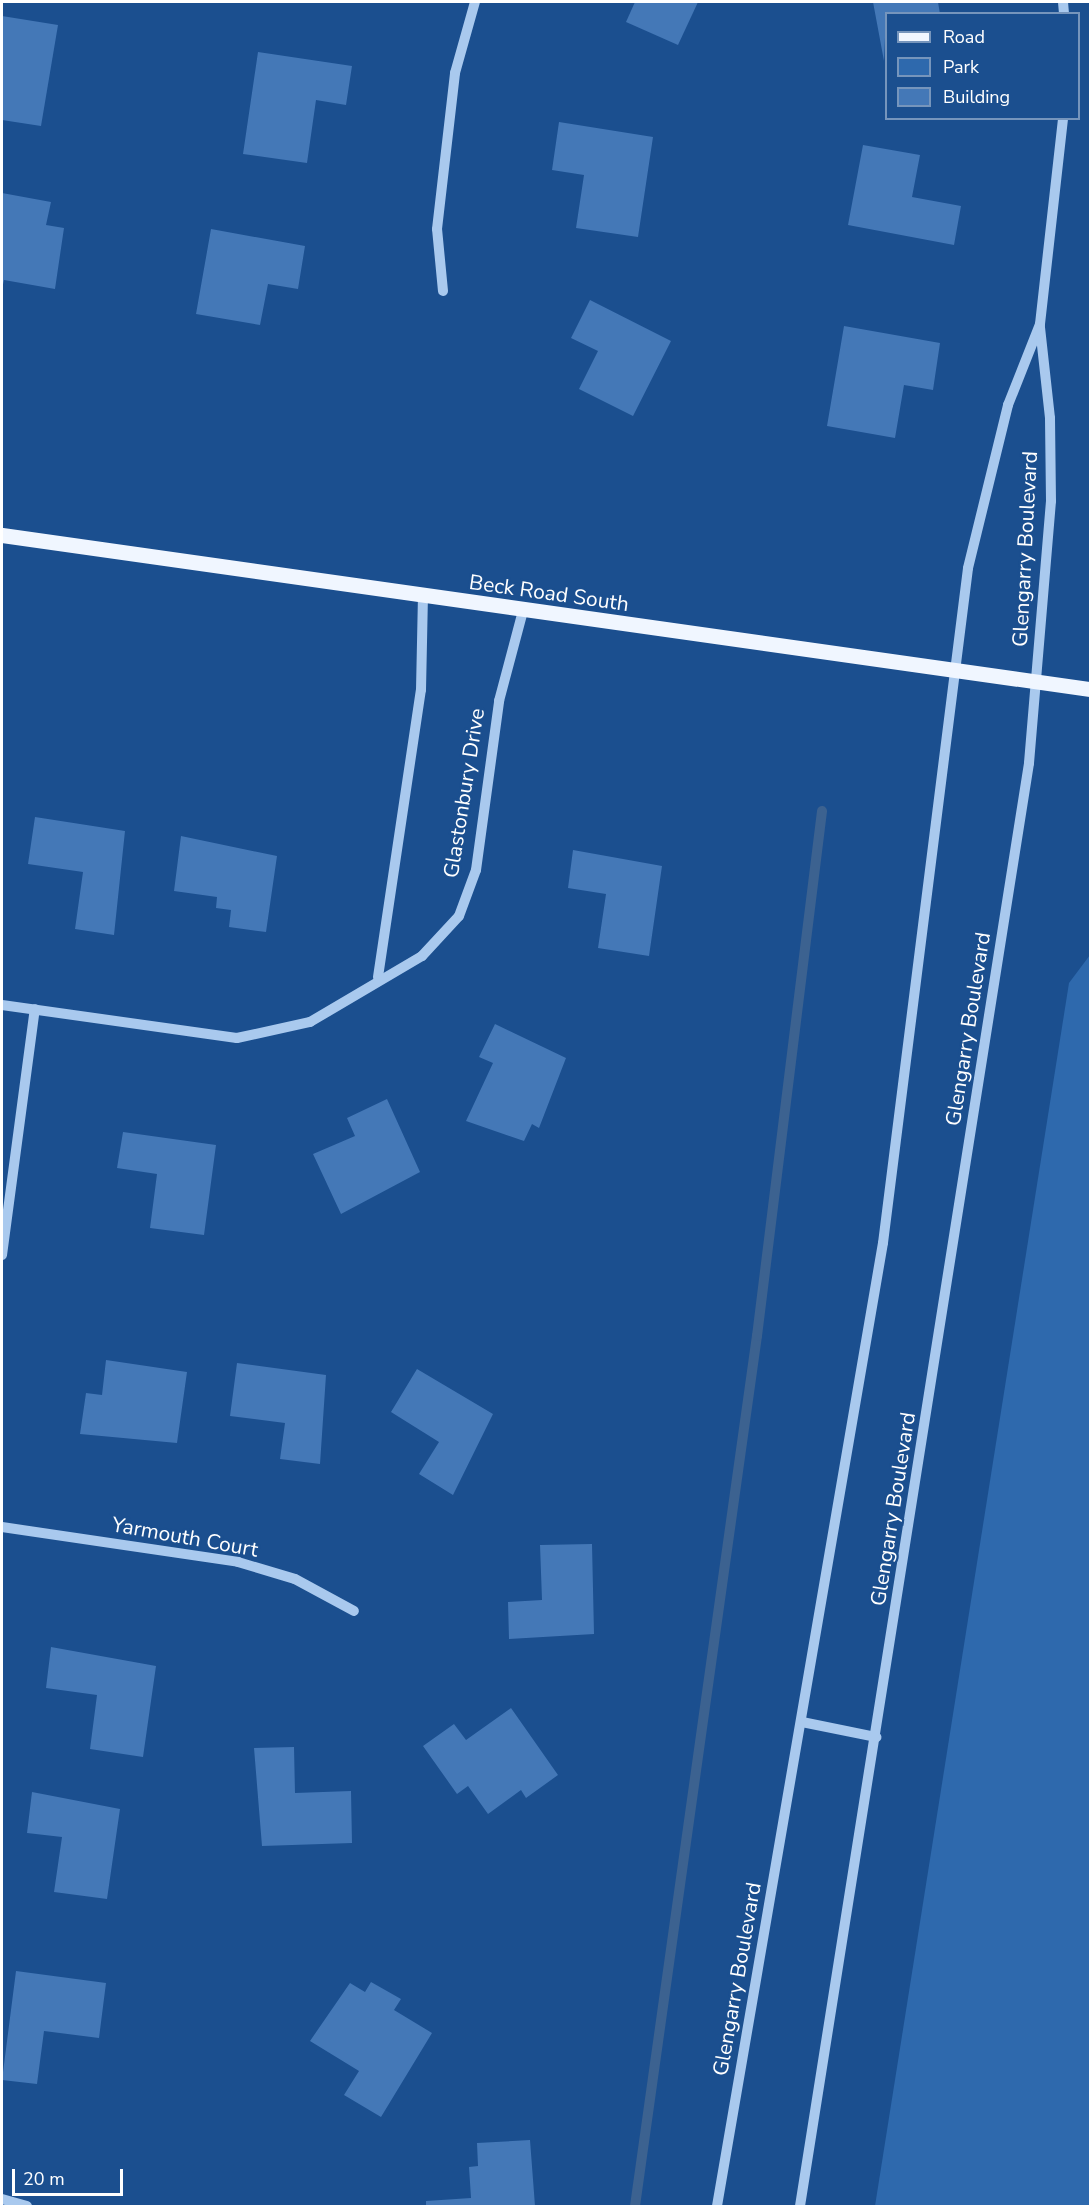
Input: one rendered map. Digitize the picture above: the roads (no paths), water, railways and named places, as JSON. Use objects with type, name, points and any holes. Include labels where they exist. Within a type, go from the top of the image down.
[{"type":"main road","name":"Beck Road South","points":[[2,534],[423,597],[1090,689]]},
{"type":"street","points":[[443,291],[437,229],[455,73],[475,2]]},
{"type":"street","name":"Glengarry Boulevard","points":[[717,2206],[883,1243],[954,670],[985,487],[1040,324],[1063,120]]},
{"type":"street","name":"Glengarry Boulevard","points":[[800,2206],[876,1737],[1038,681],[1051,501],[1050,418],[1040,324]]},
{"type":"street","points":[[378,977],[422,690],[423,597]]},
{"type":"street","name":"Glastonbury Drive","points":[[2,1005],[237,1038],[310,1022],[378,977],[422,956],[459,916],[476,870],[499,701],[523,611]]},
{"type":"street","points":[[2,1255],[34,1009]]},
{"type":"street","name":"Yarmouth Court","points":[[2,1527],[238,1562],[295,1579],[354,1611]]},
{"type":"street","points":[[802,1722],[876,1737]]},
{"type":"street","points":[[2,2199],[27,2206]]},
{"type":"waterway","points":[[635,2206],[757,1336],[822,811]]}]
